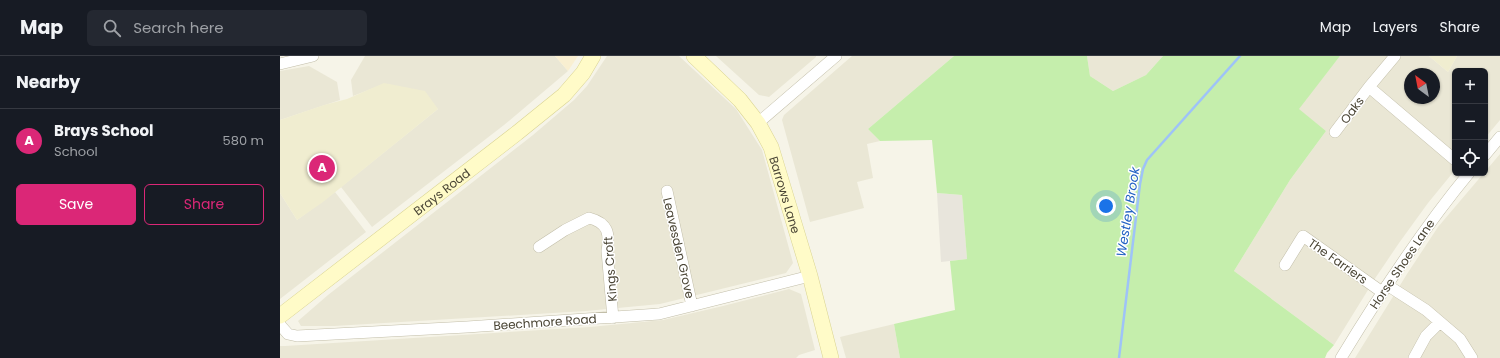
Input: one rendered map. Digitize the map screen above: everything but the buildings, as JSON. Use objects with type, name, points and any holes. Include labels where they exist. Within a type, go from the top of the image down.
[{"type":"street","points":[[280,64],[313,56]]},
{"type":"street","name":"Brays Road","points":[[280,316],[564,95],[583,74],[593,56]]},
{"type":"street","name":"Barrows Lane","points":[[694,56],[740,100],[758,123],[771,147],[810,276],[832,358]]},
{"type":"street","name":"Oaks","points":[[1335,132],[1395,56]]},
{"type":"street","points":[[758,123],[834,57]]},
{"type":"street","points":[[1369,87],[1452,157]]},
{"type":"street","points":[[1488,151],[1500,137]]},
{"type":"street","name":"Horse Shoes Lane","points":[[1341,358],[1384,288],[1427,226],[1467,176]]},
{"type":"street","name":"Leavesden Grove","points":[[667,191],[692,306]]},
{"type":"street","name":"Kings Croft","points":[[539,247],[565,230],[589,218],[597,220],[605,226],[609,240],[607,251],[613,318]]},
{"type":"street","name":"The Farriers","points":[[1285,265],[1303,236],[1384,288]]},
{"type":"street","name":"Beechmore Road","points":[[280,325],[288,334],[298,336],[659,314],[810,276]]},
{"type":"street","points":[[1384,288],[1426,310],[1460,339],[1472,358]]},
{"type":"street","points":[[1414,358],[1426,336],[1440,322]]},
{"type":"shaded area","points":[[365,56],[555,56],[568,71],[504,125],[372,227],[341,187],[438,109],[384,84],[353,96],[351,80]]},
{"type":"shaded area","points":[[555,56],[578,56],[568,71]]},
{"type":"shaded area","points":[[607,56],[679,56],[736,109],[762,150],[793,263],[786,273],[660,304],[586,311],[334,326],[301,326],[298,321],[328,295],[533,135],[574,100],[587,86]]},
{"type":"shaded area","points":[[716,56],[816,57],[769,97],[759,95]]},
{"type":"shaded area","points":[[852,56],[954,56],[868,129],[880,141],[867,144],[873,178],[857,182],[864,208],[810,222],[782,120],[784,115]]},
{"type":"shaded area","points":[[1087,56],[1163,56],[1146,75],[1113,91],[1090,76]]},
{"type":"shaded area","points":[[1340,56],[1429,56],[1448,72],[1457,56],[1500,56],[1500,120],[1488,134],[1488,68],[1452,68],[1452,174],[1428,203],[1399,243],[1334,345],[1234,271],[1290,180],[1326,131],[1298,109]]},
{"type":"shaded area","points":[[1429,56],[1457,56],[1448,72]]},
{"type":"shaded area","points":[[309,66],[337,82],[340,100],[280,120],[280,71]]},
{"type":"shaded area","points":[[384,83],[425,91],[438,109],[323,202],[297,220],[280,193],[280,120],[347,99]]},
{"type":"shaded area","points":[[1500,154],[1500,358],[1355,358],[1438,227],[1481,176],[1488,176],[1488,168]]},
{"type":"shaded area","points":[[335,192],[366,232],[280,299],[280,193],[297,220]]},
{"type":"shaded area","points":[[937,193],[962,195],[967,259],[941,262]]},
{"type":"shaded area","points":[[789,289],[801,294],[815,350],[799,355],[796,358],[280,358],[280,346],[590,327],[663,320]]},
{"type":"shaded area","points":[[894,324],[900,358],[846,358],[840,337]]},
{"type":"green space","points":[[954,56],[1087,56],[1090,76],[1113,91],[1146,75],[1163,56],[1340,56],[1299,109],[1326,131],[1290,180],[1234,271],[1334,345],[1327,353],[1325,358],[900,358],[894,324],[955,310],[950,261],[967,259],[962,195],[937,193],[932,140],[880,141],[868,129]]},
{"type":"waterway","name":"Westley Brook","points":[[1119,358],[1143,169],[1147,160],[1240,56]]},
{"type":"place","name":"Brays School","points":[[322,168]]}]
